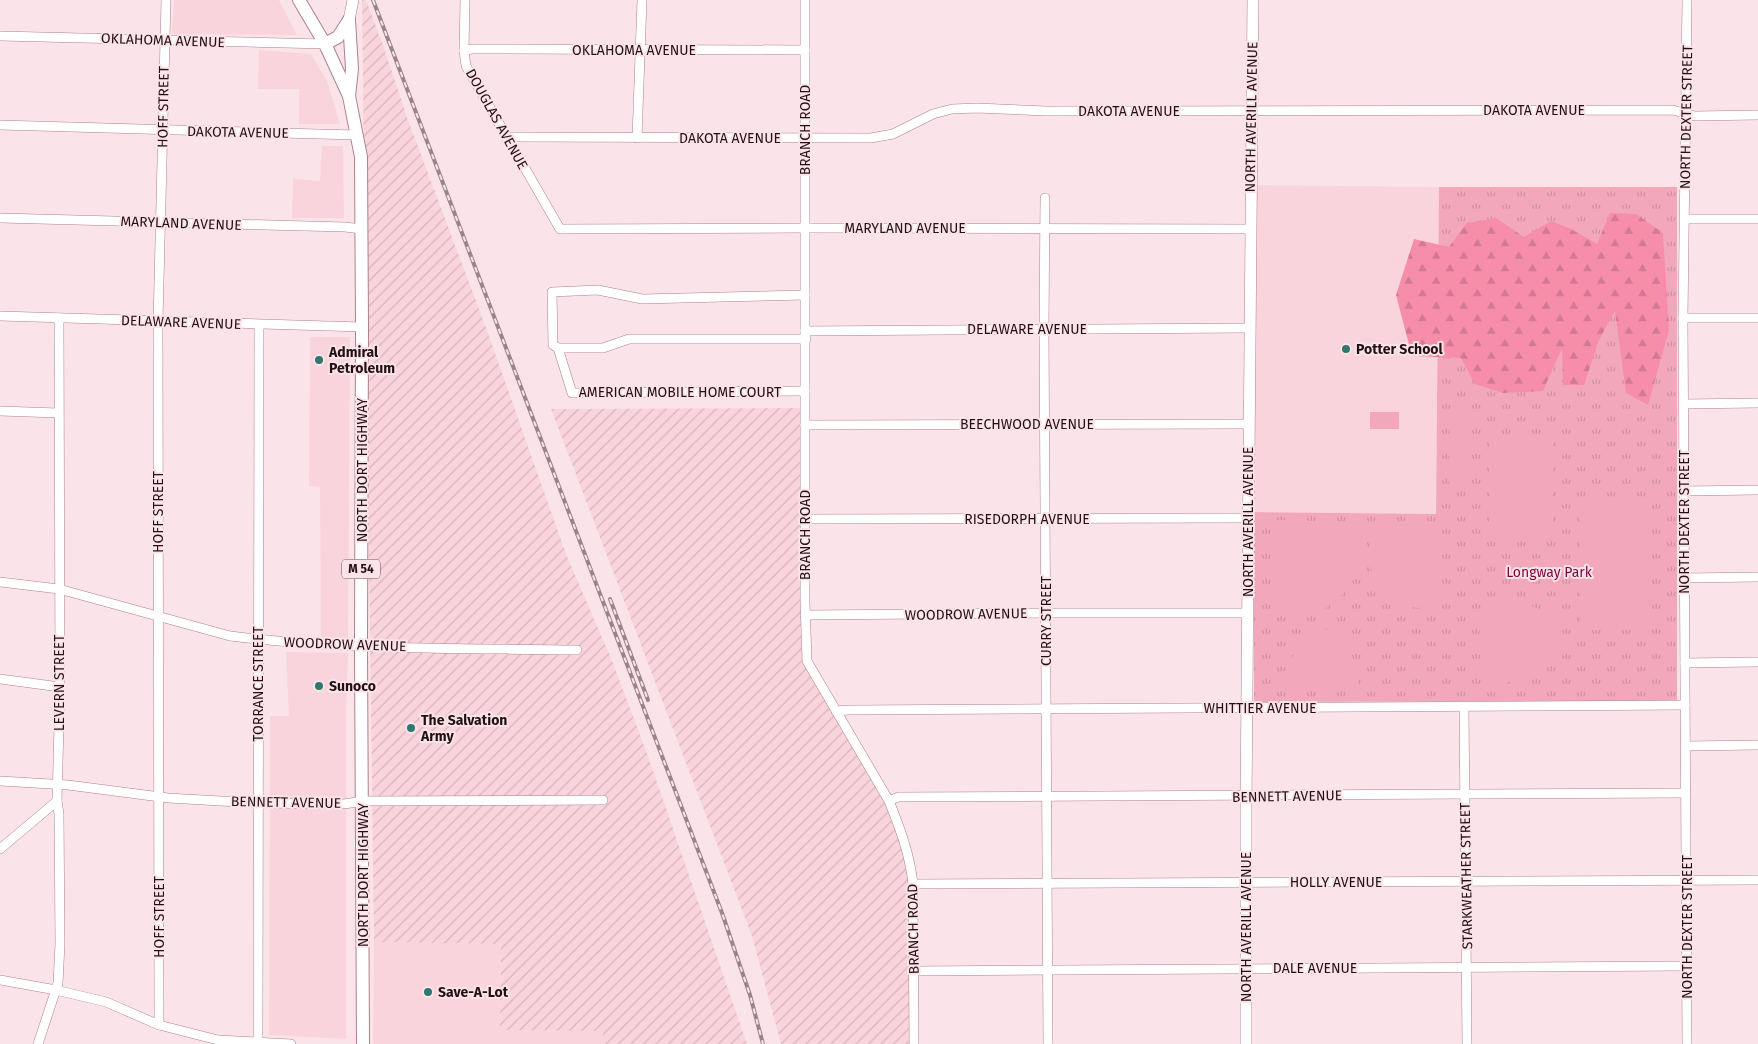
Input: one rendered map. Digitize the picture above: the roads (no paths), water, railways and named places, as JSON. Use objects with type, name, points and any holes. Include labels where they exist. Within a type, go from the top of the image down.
[{"type":"main road","name":"NORTH DORT HIGHWAY","points":[[299,0],[325,44],[349,96],[361,157],[363,1044]]},
{"type":"main road","points":[[325,44],[338,37],[348,20]]},
{"type":"main road","points":[[348,20],[352,69],[349,96]]},
{"type":"street","name":"HOFF STREET","points":[[159,1025],[158,322],[166,0]]},
{"type":"street","points":[[348,20],[353,0]]},
{"type":"street","name":"DOUGLAS AVENUE","points":[[465,0],[464,51],[466,66],[560,230]]},
{"type":"street","points":[[637,138],[642,0]]},
{"type":"street","name":"BRANCH ROAD","points":[[805,0],[805,615],[807,661],[889,801],[898,822],[911,864],[913,884],[914,1044]]},
{"type":"street","name":"NORTH AVERILL AVENUE","points":[[1246,1044],[1252,0]]},
{"type":"street","name":"NORTH DEXTER STREET","points":[[1687,0],[1683,318],[1687,1044]]},
{"type":"street","name":"OKLAHOMA AVENUE","points":[[0,36],[325,44]]},
{"type":"street","name":"OKLAHOMA AVENUE","points":[[464,51],[805,50]]},
{"type":"street","name":"DAKOTA AVENUE","points":[[506,137],[871,138],[893,134],[933,114],[952,109],[1250,111],[1673,110],[1695,116],[1758,115]]},
{"type":"street","name":"DAKOTA AVENUE","points":[[0,125],[356,134]]},
{"type":"street","name":"CURRY STREET","points":[[1045,198],[1048,1044]]},
{"type":"street","name":"MARYLAND AVENUE","points":[[0,218],[362,229]]},
{"type":"street","points":[[1685,219],[1758,219]]},
{"type":"street","name":"MARYLAND AVENUE","points":[[560,230],[805,228],[1250,229]]},
{"type":"street","name":"AMERICAN MOBILE HOME COURT","points":[[805,295],[642,299],[598,290],[552,292],[553,345],[558,348],[572,393],[805,392]]},
{"type":"street","name":"DELAWARE AVENUE","points":[[0,316],[362,327]]},
{"type":"street","name":"LEVERN STREET","points":[[38,1044],[58,983],[60,944],[59,814],[57,800],[60,688],[59,318]]},
{"type":"street","points":[[1683,318],[1758,318]]},
{"type":"street","name":"TORRANCE STREET","points":[[258,1043],[259,325]]},
{"type":"street","name":"DELAWARE AVENUE","points":[[805,335],[1044,329],[1249,328]]},
{"type":"street","points":[[558,348],[602,348],[629,339],[805,335]]},
{"type":"street","points":[[1684,404],[1758,403]]},
{"type":"street","points":[[0,411],[58,413]]},
{"type":"street","name":"BEECHWOOD AVENUE","points":[[805,425],[1249,424]]},
{"type":"street","points":[[1684,491],[1758,490]]},
{"type":"street","name":"RISEDORPH AVENUE","points":[[805,519],[1248,518]]},
{"type":"street","points":[[1684,578],[1758,577]]},
{"type":"street","name":"WOODROW AVENUE","points":[[0,582],[59,589],[230,636],[294,643],[361,646],[577,650]]},
{"type":"street","name":"WOODROW AVENUE","points":[[805,615],[1247,614]]},
{"type":"street","points":[[1685,663],[1758,662]]},
{"type":"street","points":[[0,679],[60,688]]},
{"type":"street","name":"WHITTIER AVENUE","points":[[836,711],[1047,708],[1686,706]]},
{"type":"street","name":"STARKWEATHER STREET","points":[[1464,707],[1467,1044]]},
{"type":"street","points":[[1686,746],[1758,745]]},
{"type":"street","name":"BENNETT AVENUE","points":[[0,781],[58,784],[159,798],[258,803],[344,804],[363,801],[603,800]]},
{"type":"street","name":"BENNETT AVENUE","points":[[889,801],[898,797],[1686,793]]},
{"type":"street","points":[[0,849],[57,800]]},
{"type":"street","name":"HOLLY AVENUE","points":[[913,884],[1758,880]]},
{"type":"street","name":"DALE AVENUE","points":[[914,971],[1686,966]]},
{"type":"street","points":[[0,980],[56,990],[106,1002],[159,1025],[218,1040],[291,1044]]},
{"type":"railway","points":[[373,0],[722,913],[750,995],[763,1044]]},
{"type":"railway","points":[[610,599],[648,700]]},
{"type":"place","name":"Potter School","points":[[1346,349]]},
{"type":"place","name":"Admiral Petroleum","points":[[319,360]]},
{"type":"place","name":"Sunoco","points":[[319,686]]},
{"type":"place","name":"The Salvation Army","points":[[411,728]]},
{"type":"place","name":"Save-A-Lot","points":[[428,992]]},
{"type":"park label","name":"Longway Park","points":[[1549,572]]}]
